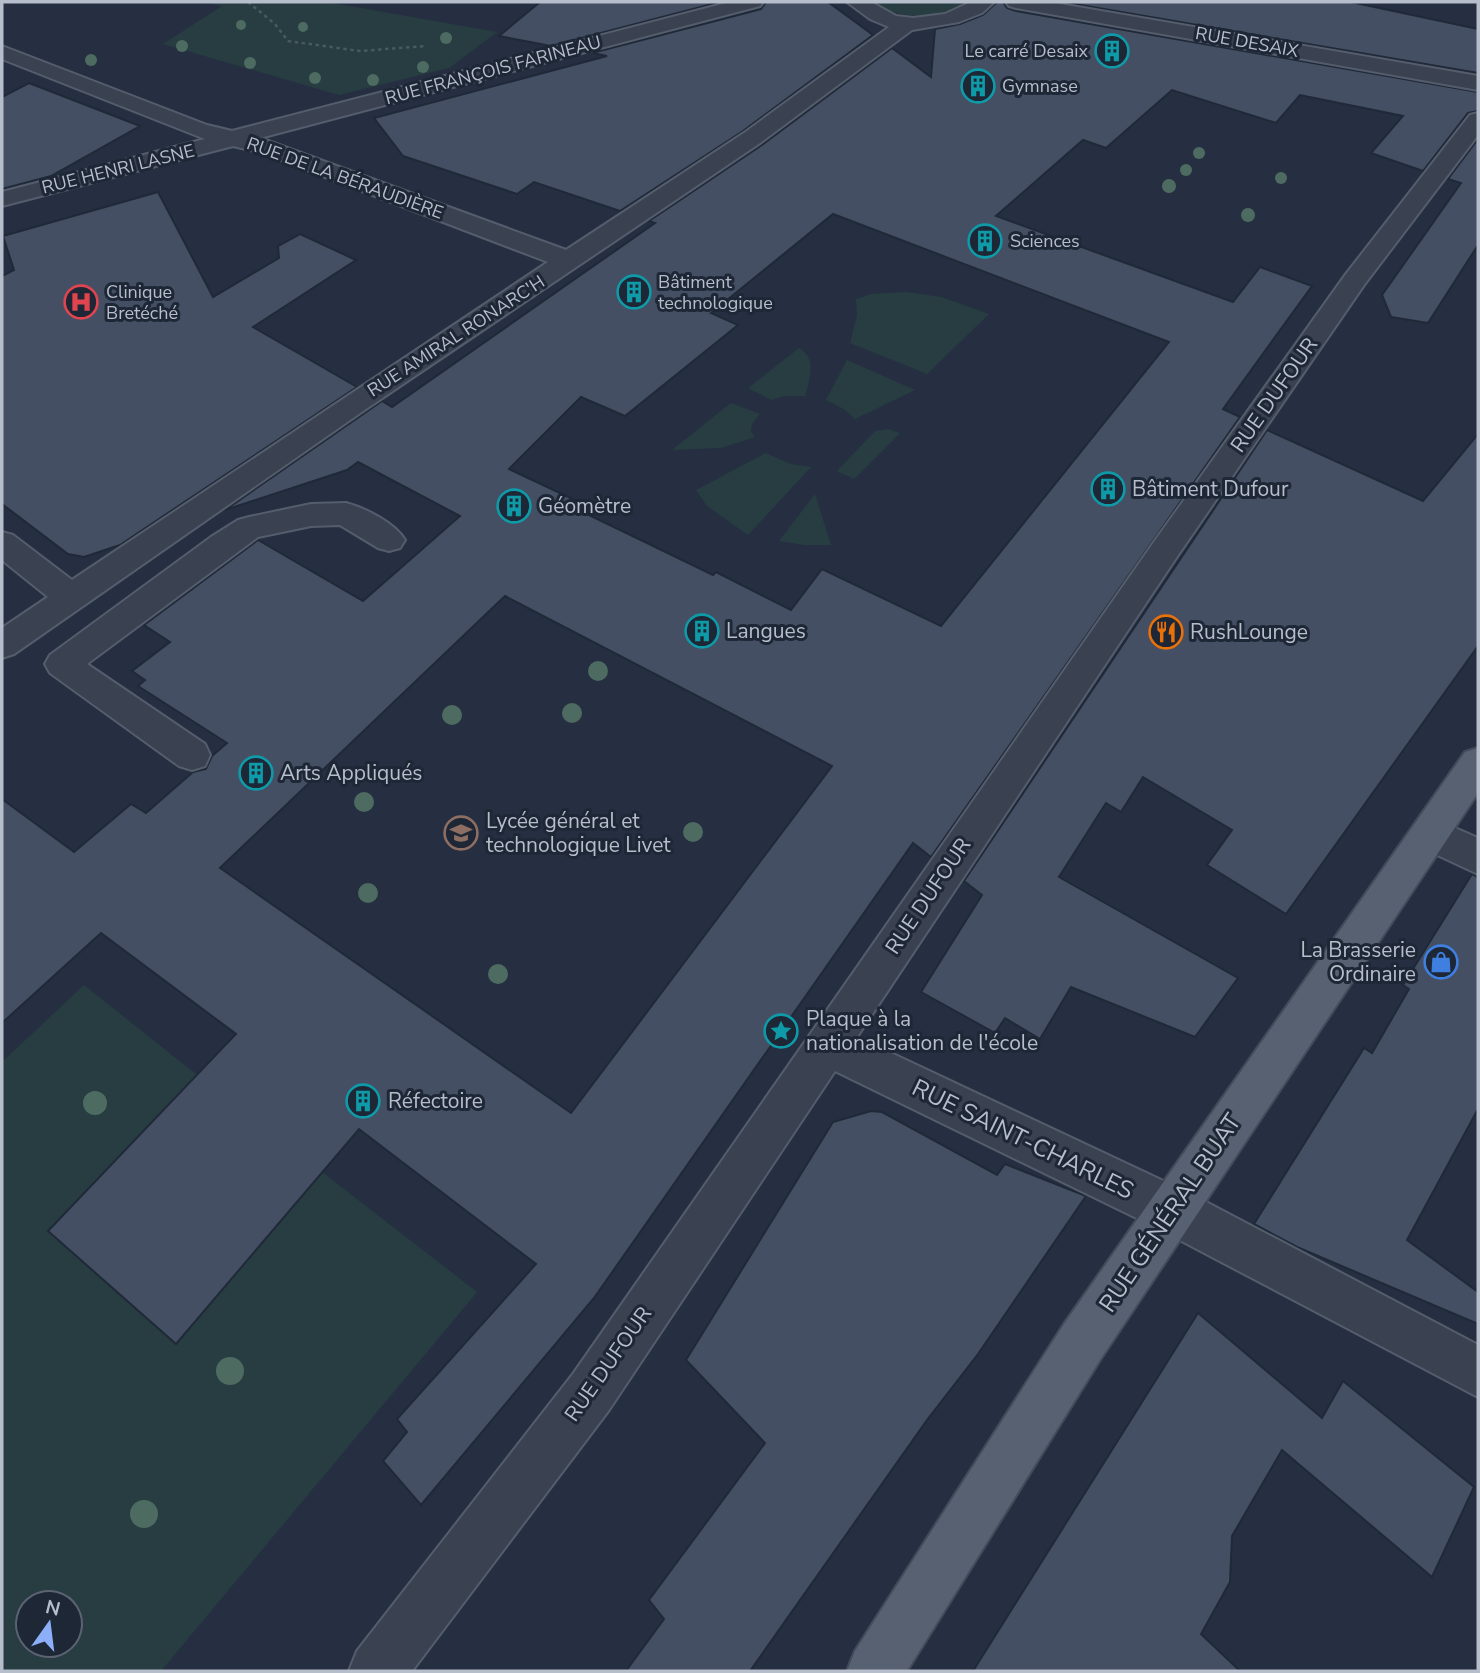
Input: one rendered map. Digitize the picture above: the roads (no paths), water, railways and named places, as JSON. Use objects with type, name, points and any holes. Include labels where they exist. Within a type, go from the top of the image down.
[{"type":"main road","name":"RUE GÉNÉRAL BUAT","points":[[875,1671],[1082,1342],[1432,834],[1478,763]]},
{"type":"street","name":"RUE FRANÇOIS FARINEAU","points":[[234,139],[753,2]]},
{"type":"street","points":[[857,2],[883,18],[907,24],[971,12],[984,2]]},
{"type":"street","name":"RUE DESAIX","points":[[1016,2],[1478,83]]},
{"type":"street","points":[[664,7],[690,19]]},
{"type":"street","name":"RUE AMIRAL RONARC'H","points":[[10,639],[353,404],[752,138],[907,24]]},
{"type":"street","name":"RUE DE LA BÉRAUDIÈRE","points":[[4,54],[199,130],[270,148],[570,261]]},
{"type":"street","name":"RUE DUFOUR","points":[[377,1671],[591,1392],[1181,528],[1355,280],[1478,120]]},
{"type":"street","name":"RUE HENRI LASNE","points":[[2,199],[234,139]]},
{"type":"street","points":[[62,664],[222,545],[249,528],[311,515],[346,514],[388,540]]},
{"type":"street","points":[[2,543],[71,597]]},
{"type":"street","points":[[10,639],[62,664],[192,755]]},
{"type":"street","points":[[1432,834],[1478,858]]},
{"type":"street","name":"RUE SAINT-CHARLES","points":[[827,1045],[1172,1210],[1478,1372]]},
{"type":"place","name":"Le carré Desaix","points":[[1112,51]]},
{"type":"place","name":"Gymnase","points":[[978,86]]},
{"type":"place","name":"Sciences","points":[[985,241]]},
{"type":"place","name":"Bâtiment technologique","points":[[634,292]]},
{"type":"place","name":"Clinique Bretéché","points":[[81,302]]},
{"type":"place","name":"Bâtiment Dufour","points":[[1108,489]]},
{"type":"place","name":"Géomètre","points":[[514,506]]},
{"type":"place","name":"Langues","points":[[702,631]]},
{"type":"place","name":"RushLounge","points":[[1166,632]]},
{"type":"place","name":"Arts Appliqués","points":[[256,773]]},
{"type":"place","name":"Lycée général et technologique Livet","points":[[461,833]]},
{"type":"place","name":"La Brasserie Ordinaire","points":[[1441,962]]},
{"type":"place","name":"Plaque à la nationalisation de l'école","points":[[781,1031]]},
{"type":"place","name":"Réfectoire","points":[[363,1101]]}]
